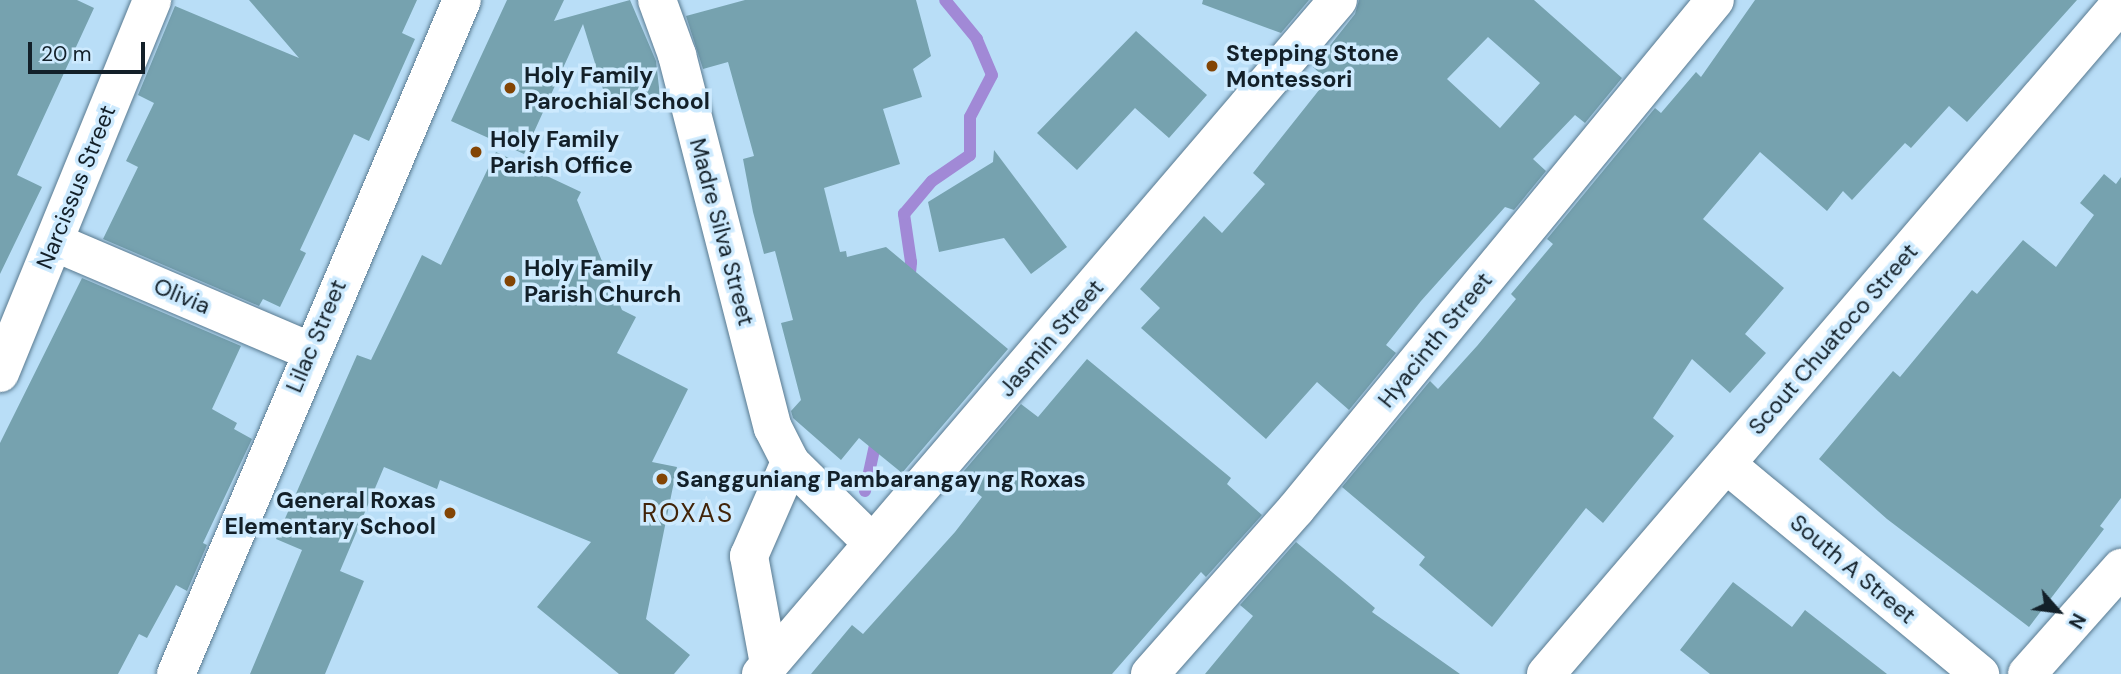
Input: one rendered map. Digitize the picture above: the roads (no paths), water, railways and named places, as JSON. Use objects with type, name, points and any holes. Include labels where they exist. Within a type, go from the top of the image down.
[{"type":"street","name":"Narcissus Street","points":[[0,373],[152,0]]},
{"type":"street","name":"Lilac Street","points":[[176,674],[309,351],[462,0]]},
{"type":"street","name":"Madre Silva Street","points":[[657,0],[677,55],[773,428],[790,462],[872,544]]},
{"type":"street","name":"Jasmin Street","points":[[765,669],[1338,0]]},
{"type":"street","name":"Hyacinth Street","points":[[1150,674],[1296,509],[1715,0]]},
{"type":"street","name":"Scout Chuatoco Street","points":[[1546,674],[2121,3]]},
{"type":"street","name":"Olivia","points":[[54,242],[309,351]]},
{"type":"street","points":[[765,669],[749,556],[790,462]]},
{"type":"street","name":"South A Street","points":[[1726,464],[1980,674]]},
{"type":"street","points":[[2027,674],[2121,568]]},
{"type":"waterway","points":[[909,282],[911,262],[904,214],[932,181],[970,155],[970,117],[992,75],[977,39],[945,0]]},
{"type":"waterway","points":[[865,491],[877,436]]},
{"type":"place","name":"Stepping Stone Montessori","points":[[1212,66]]},
{"type":"place","name":"Holy Family Parochial School","points":[[510,88]]},
{"type":"place","name":"Holy Family Parish Office","points":[[476,152]]},
{"type":"place","name":"Holy Family Parish Church","points":[[510,281]]},
{"type":"place","name":"Sangguniang Pambarangay ng Roxas","points":[[662,479]]},
{"type":"place","name":"General Roxas Elementary School","points":[[450,513]]},
{"type":"district","name":"ROXAS","points":[[688,514]]}]
